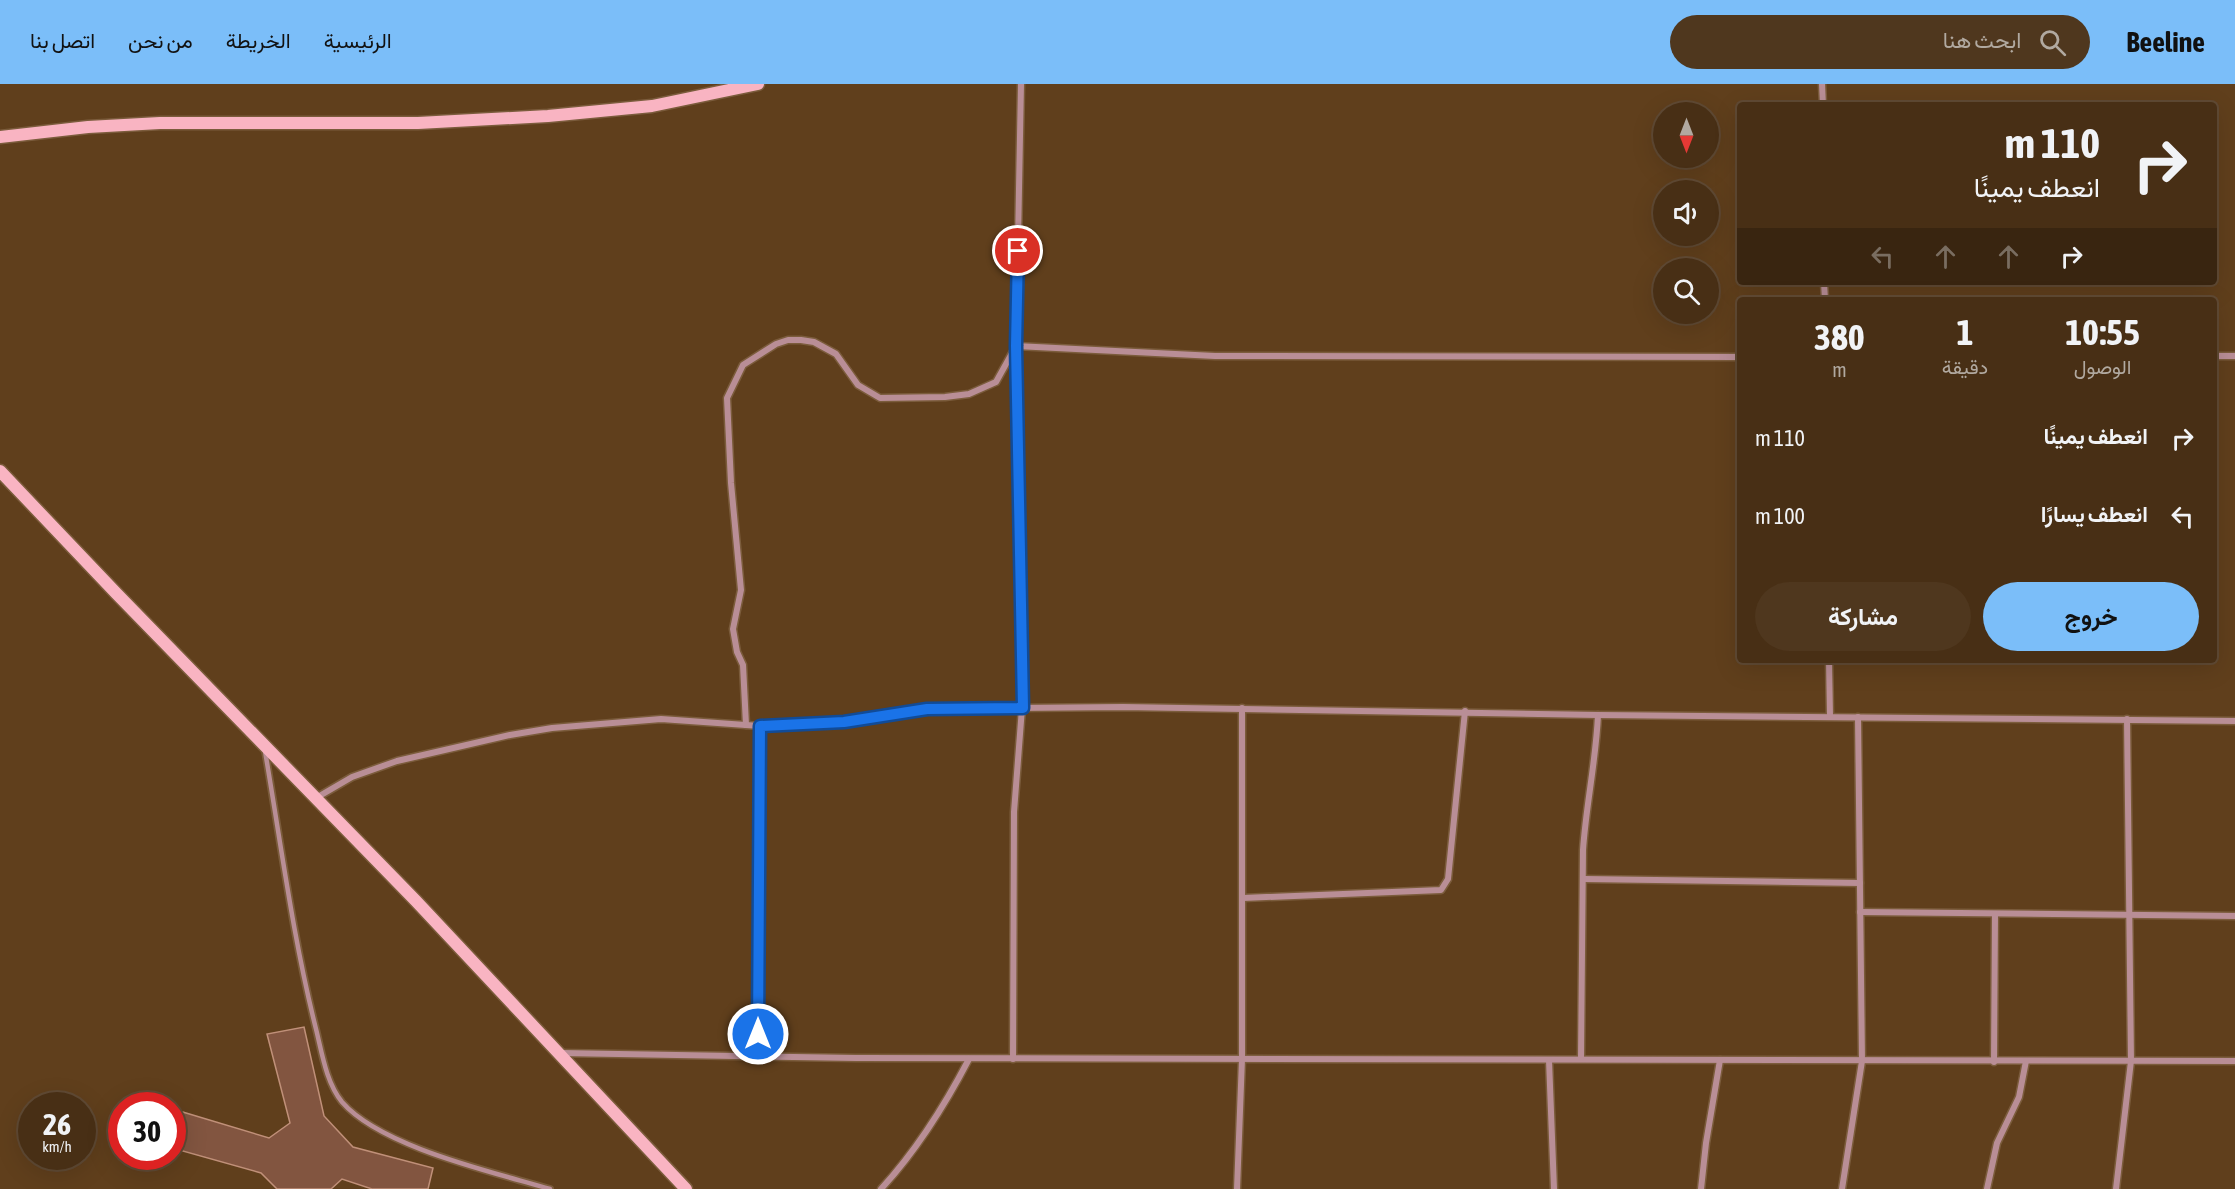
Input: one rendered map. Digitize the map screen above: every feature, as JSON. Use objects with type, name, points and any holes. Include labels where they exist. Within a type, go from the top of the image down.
[{"type":"main road","points":[[0,137],[88,127],[160,123],[417,123],[548,116],[652,106],[758,84]]},
{"type":"main road","points":[[0,471],[264,747],[424,909],[556,1053],[686,1189]]},
{"type":"street","points":[[1013,1059],[1014,812],[1023,708],[1016,346],[1021,84]]},
{"type":"street","points":[[1822,84],[1823,102]]},
{"type":"street","points":[[746,725],[743,665],[737,651],[733,629],[741,590],[731,483],[727,398],[743,365],[776,344],[788,340],[814,342],[836,354],[858,385],[880,398],[945,397],[969,394],[996,382],[1016,346]]},
{"type":"street","points":[[1016,346],[1215,356],[1737,357]]},
{"type":"street","points":[[2217,356],[2235,356]]},
{"type":"street","points":[[1829,663],[1830,716]]},
{"type":"street","points":[[1237,1189],[1242,1059],[1242,708]]},
{"type":"street","points":[[316,798],[352,777],[397,761],[552,728],[661,719],[760,726],[844,722],[927,709],[1242,708],[1598,715],[2235,721]]},
{"type":"street","points":[[1243,898],[1441,890],[1446,886],[1465,711]]},
{"type":"street","points":[[1581,1058],[1585,817],[1592,784],[1598,715]]},
{"type":"street","points":[[1842,1189],[1862,1061],[1858,717]]},
{"type":"street","points":[[2116,1189],[2132,1061],[2127,719]]},
{"type":"street","points":[[758,1058],[760,726]]},
{"type":"street","points":[[1584,879],[1860,883]]},
{"type":"street","points":[[1860,912],[2235,916]]},
{"type":"street","points":[[1994,1062],[1995,914]]},
{"type":"street","points":[[556,1053],[758,1058],[2235,1061]]},
{"type":"street","points":[[881,1189],[911,1153],[949,1097],[969,1059]]},
{"type":"street","points":[[1549,1060],[1554,1189]]},
{"type":"street","points":[[1701,1189],[1720,1060]]},
{"type":"street","points":[[1987,1189],[1997,1143],[2019,1097],[2026,1061]]},
{"type":"lane","points":[[264,747],[306,990],[326,1071],[341,1101],[360,1118],[397,1138],[447,1160],[550,1189]]},
{"type":"building","points":[[304,1027],[324,1116],[353,1147],[433,1168],[428,1189],[372,1189],[342,1179],[331,1189],[277,1189],[261,1173],[186,1152],[186,1113],[269,1138],[290,1123],[267,1034]]},
{"type":"route","points":[[758,1034],[760,726],[844,722],[882,714],[927,709],[1023,708],[1016,346],[1018,251]]}]
